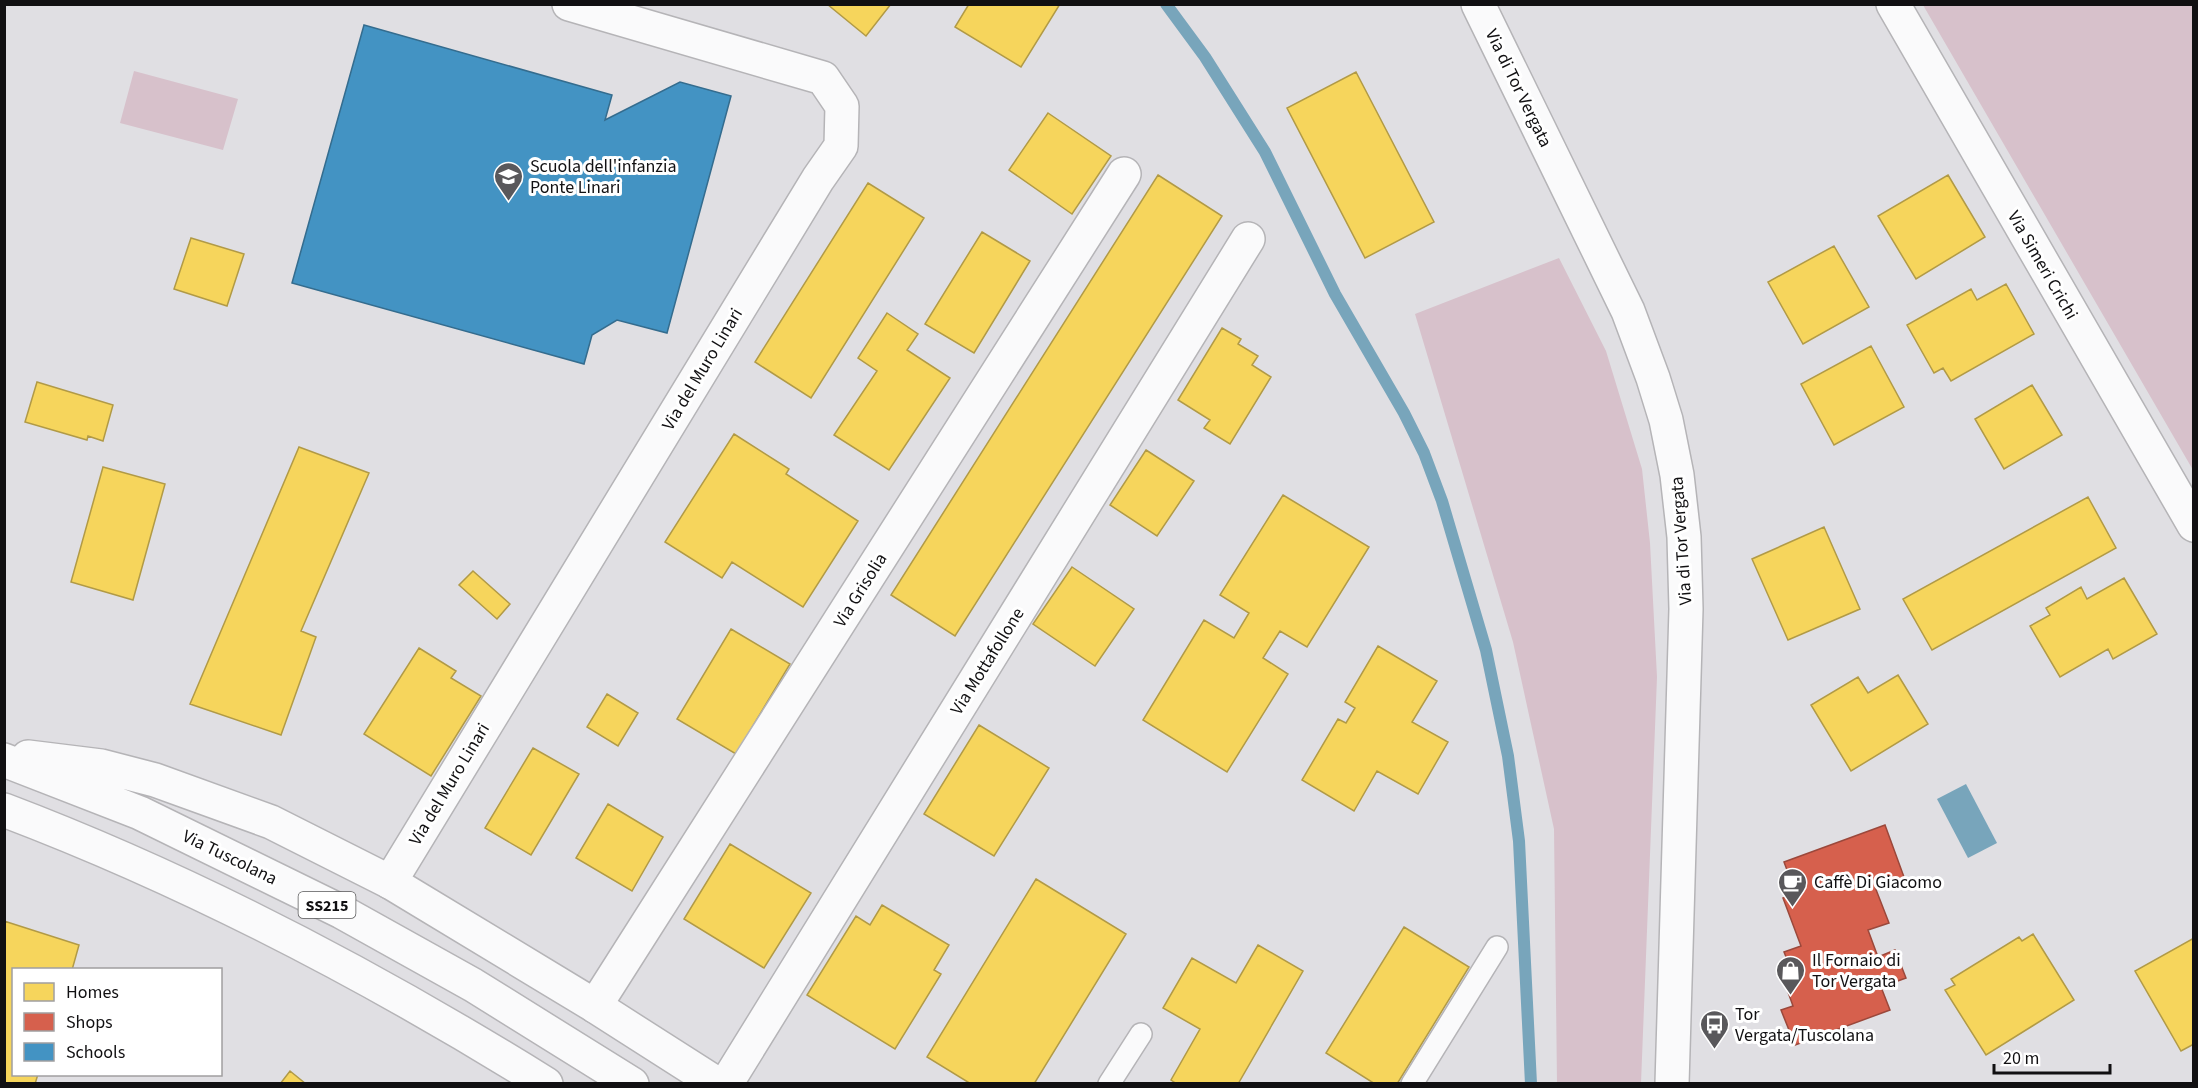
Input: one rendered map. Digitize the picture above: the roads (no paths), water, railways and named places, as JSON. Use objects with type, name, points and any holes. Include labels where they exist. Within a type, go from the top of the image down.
[{"type":"street","name":"Via del Muro Linari","points":[[390,882],[818,178],[841,146],[842,106],[823,78],[650,16],[569,4]]},
{"type":"street","name":"Via di Tor Vergata","points":[[1478,4],[1628,311],[1660,398],[1677,474],[1684,537],[1686,609],[1672,1083]]},
{"type":"street","name":"Via Simeri Crichi","points":[[1893,4],[2193,525]]},
{"type":"street","name":"Via Grisolia","points":[[595,1006],[1124,174]]},
{"type":"street","name":"Via Mottafollone","points":[[726,1083],[1248,239]]},
{"type":"street","points":[[4,758],[63,760],[101,766],[155,780],[271,822],[390,882],[717,1083]]},
{"type":"street","name":"Via Tuscolana","points":[[4,758],[140,813],[342,912],[473,985],[632,1083]]},
{"type":"street","name":"SS215","points":[[4,810],[131,862],[270,928],[397,995],[546,1083]]},
{"type":"lane","points":[[1412,1083],[1497,947]]},
{"type":"lane","points":[[1109,1083],[1141,1034]]},
{"type":"water","points":[[1966,784],[1997,843],[1968,858],[1937,799]]},
{"type":"waterway","points":[[1166,4],[1205,57],[1265,152],[1335,294],[1404,413],[1424,453],[1442,501],[1486,650],[1508,756],[1519,841],[1531,1084]]},
{"type":"place","name":"Scuola dell'infanzia Ponte Linari","points":[[509,202]]},
{"type":"place","name":"Caffè Di Giacomo","points":[[1793,908]]},
{"type":"place","name":"Il Fornaio di Tor Vergata","points":[[1791,996]]},
{"type":"place","name":"Tor Vergata/Tuscolana","points":[[1714,1050]]}]
